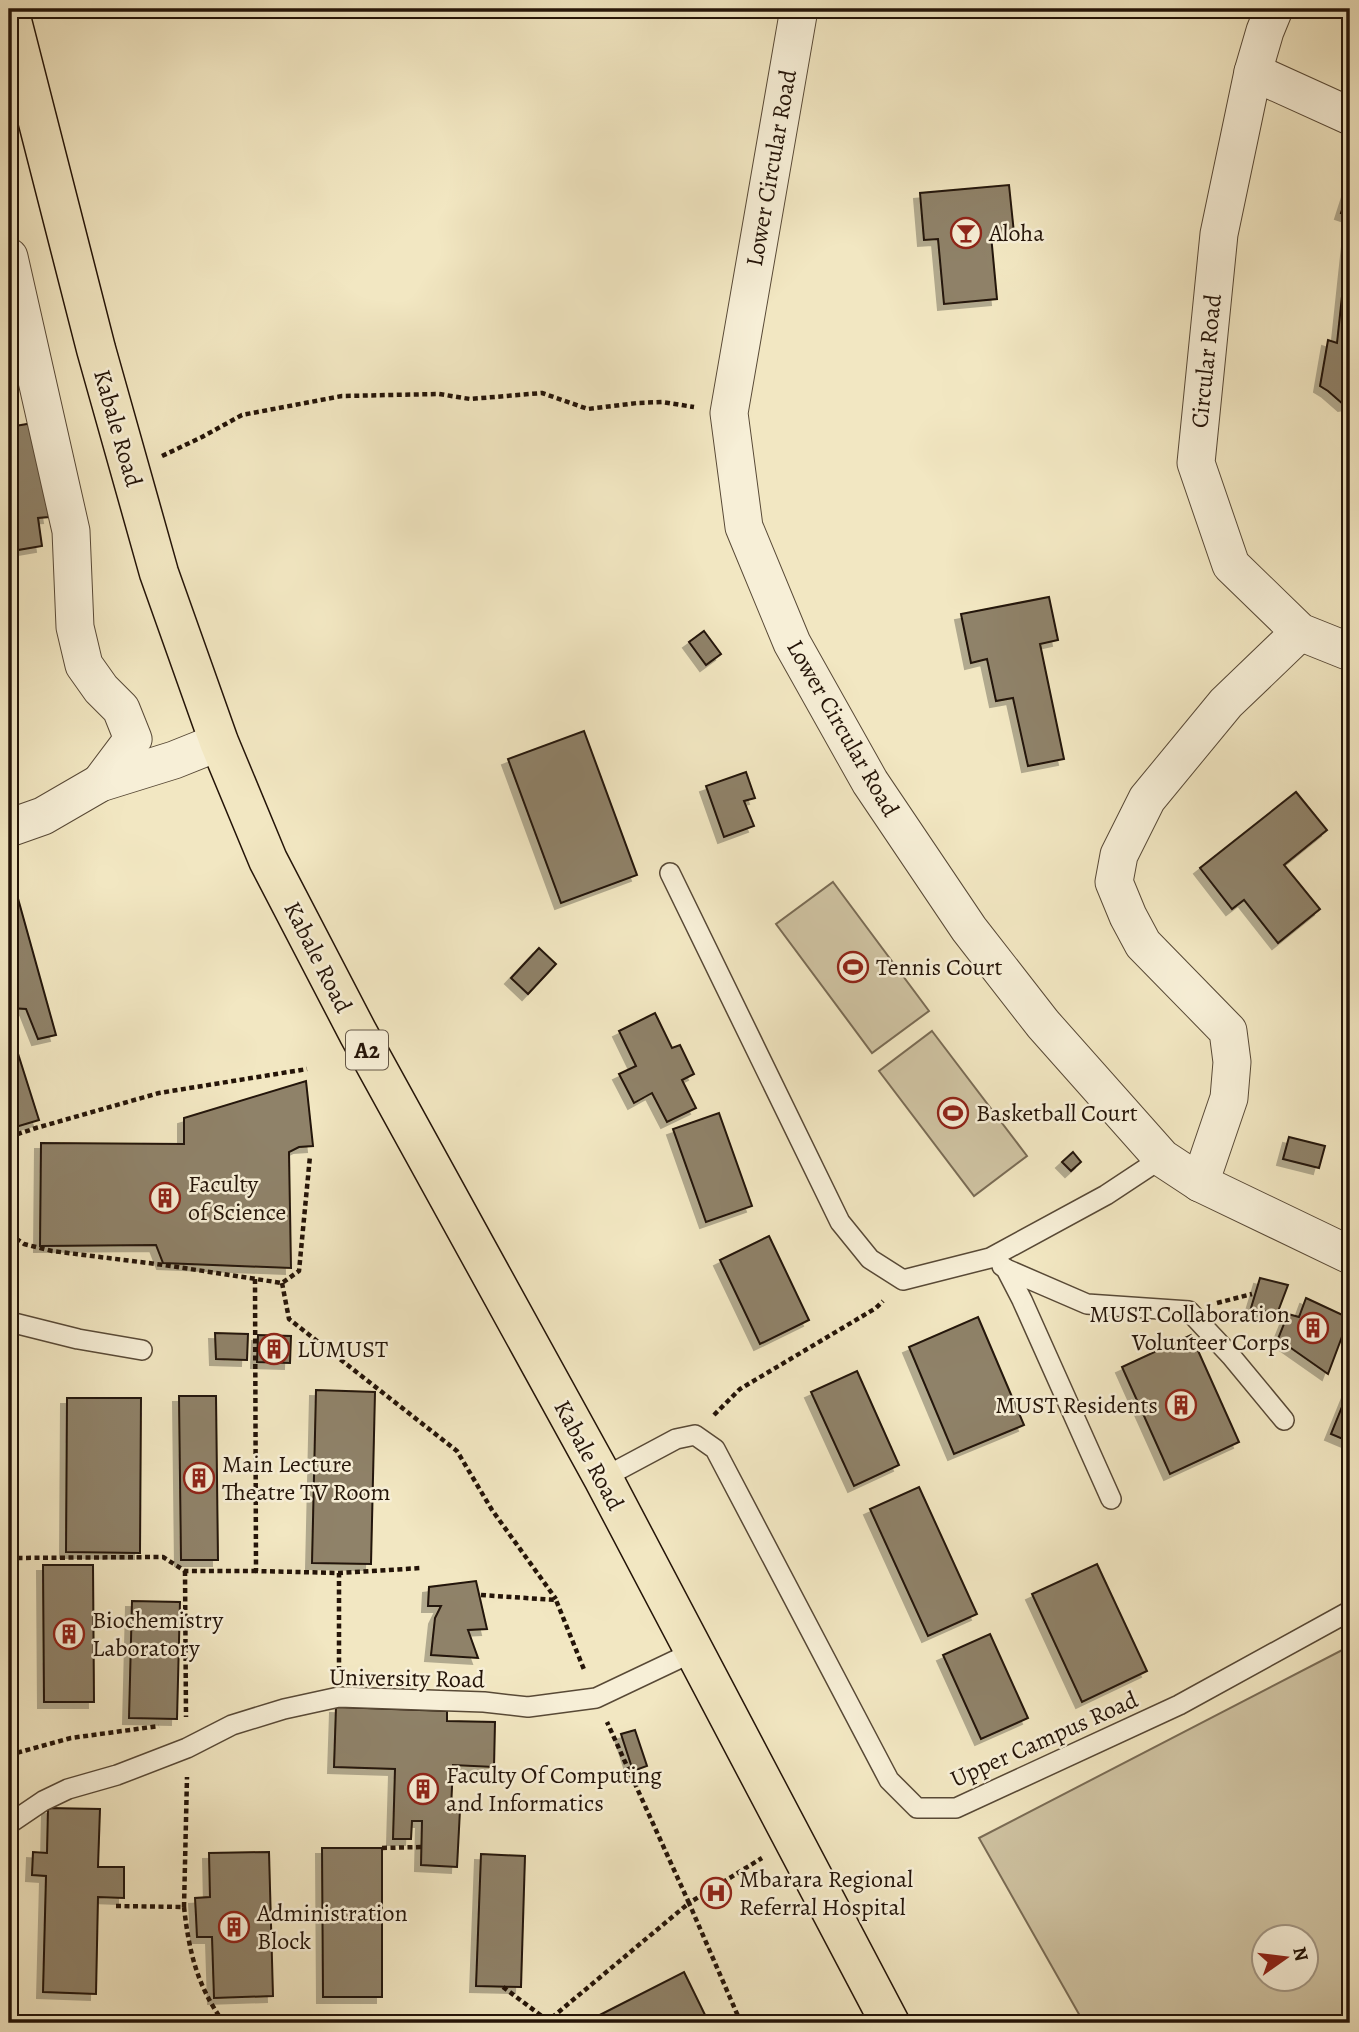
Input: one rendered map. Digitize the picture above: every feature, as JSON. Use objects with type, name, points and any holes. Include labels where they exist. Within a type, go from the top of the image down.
[{"type":"main road","name":"Kabale Road","points":[[9,9],[93,336],[159,573],[219,742],[268,860],[358,1033],[603,1478],[890,2023]]},
{"type":"street","name":"Lower Circular Road","points":[[799,9],[729,413],[744,527],[792,643],[870,782],[969,929],[1043,1024],[1162,1158],[1200,1184],[1350,1255]]},
{"type":"street","name":"Circular Road","points":[[1274,9],[1253,72],[1219,234],[1196,463],[1231,565],[1300,632],[1350,652]]},
{"type":"street","points":[[1253,72],[1350,116]]},
{"type":"street","points":[[9,257],[71,531],[75,627],[84,665],[101,690],[121,709],[133,739],[100,783]]},
{"type":"street","points":[[1200,1184],[1228,1098],[1232,1062],[1228,1031],[1143,944],[1114,882],[1119,855],[1147,799],[1226,703],[1300,632]]},
{"type":"street","points":[[9,828],[43,816],[100,783],[174,760],[219,742]]},
{"type":"lane","points":[[670,873],[839,1222],[870,1259],[903,1280],[998,1263],[1162,1158]]},
{"type":"lane","points":[[998,1263],[1087,1304],[1189,1311],[1284,1420]]},
{"type":"lane","points":[[998,1263],[1033,1323],[1111,1499]]},
{"type":"lane","points":[[9,1317],[10,1322],[33,1328],[142,1350]]},
{"type":"lane","points":[[603,1478],[676,1439],[695,1434]]},
{"type":"lane","name":"Upper Campus Road","points":[[695,1434],[715,1449],[889,1780],[917,1808],[956,1808],[1179,1705],[1350,1611]]},
{"type":"lane","name":"University Road","points":[[9,1824],[43,1801],[68,1789],[117,1775],[187,1748],[232,1725],[284,1709],[339,1697],[484,1702],[528,1707],[596,1698],[693,1652]]},
{"type":"path","points":[[130,471],[242,415],[342,396],[402,393],[439,394],[470,399],[542,393],[588,409],[662,402],[729,413]]},
{"type":"path","points":[[9,1137],[159,1093],[307,1069]]},
{"type":"path","points":[[9,1234],[24,1244],[52,1251],[282,1283],[299,1271],[310,1156]]},
{"type":"path","points":[[255,1279],[256,1571]]},
{"type":"path","points":[[695,1434],[740,1389],[876,1308],[903,1280]]},
{"type":"path","points":[[282,1283],[289,1318],[457,1451],[492,1510],[556,1600],[596,1698],[741,2023]]},
{"type":"path","points":[[9,1558],[163,1557],[184,1571],[339,1573],[421,1568]]},
{"type":"path","points":[[184,1571],[187,1748],[184,1906],[191,1958],[211,2005],[225,2023]]},
{"type":"path","points":[[339,1573],[339,1697]]},
{"type":"path","points":[[481,1595],[556,1600]]},
{"type":"path","points":[[9,1755],[71,1738],[186,1723]]},
{"type":"path","points":[[536,2023],[550,2022],[689,1903],[792,1839]]},
{"type":"path","points":[[382,1848],[421,1847]]},
{"type":"path","points":[[116,1906],[184,1906]]},
{"type":"path","points":[[503,1987],[550,2022]]},
{"type":"shaded area","name":"Tennis Court","points":[[833,882],[929,1011],[872,1053],[776,924]]},
{"type":"shaded area","name":"Basketball Court","points":[[932,1031],[1027,1156],[974,1196],[879,1071]]},
{"type":"shaded area","points":[[1350,1646],[1350,2023],[1084,2023],[979,1838]]},
{"type":"building","points":[[1009,185],[1014,233],[991,235],[997,299],[944,304],[938,239],[924,240],[920,193]]},
{"type":"building","points":[[1350,185],[1350,216],[1341,213]]},
{"type":"building","points":[[1350,222],[1350,404],[1344,405],[1320,386],[1328,340],[1337,343]]},
{"type":"building","points":[[33,423],[49,517],[38,518],[42,546],[18,550],[14,531],[9,532],[9,427]]},
{"type":"building","points":[[1049,597],[1058,640],[1040,644],[1064,759],[1028,766],[1013,698],[996,701],[987,659],[971,663],[961,614]]},
{"type":"building","points":[[704,631],[721,654],[706,665],[689,642]]},
{"type":"building","points":[[584,731],[637,875],[561,903],[508,759]]},
{"type":"building","points":[[746,772],[755,798],[744,801],[754,826],[724,837],[706,786]]},
{"type":"building","points":[[1296,792],[1327,830],[1284,865],[1320,909],[1278,943],[1244,900],[1232,909],[1200,868]]},
{"type":"building","points":[[12,877],[56,1035],[38,1039],[26,1009],[10,1008],[9,1003],[9,878]]},
{"type":"building","points":[[539,948],[556,964],[528,994],[511,978]]},
{"type":"building","points":[[655,1013],[672,1048],[680,1045],[694,1074],[682,1080],[696,1108],[667,1122],[652,1093],[634,1103],[619,1074],[636,1066],[619,1031]]},
{"type":"building","points":[[14,1041],[39,1120],[9,1129],[9,1043]]},
{"type":"building","name":"Faculty of Science","points":[[306,1081],[313,1146],[299,1147],[289,1152],[291,1268],[163,1263],[156,1245],[40,1246],[41,1143],[184,1144],[184,1118]]},
{"type":"building","points":[[719,1113],[752,1206],[706,1222],[673,1129]]},
{"type":"building","points":[[1289,1137],[1325,1146],[1319,1168],[1283,1159]]},
{"type":"building","points":[[1073,1152],[1081,1162],[1071,1171],[1062,1162]]},
{"type":"building","points":[[769,1236],[809,1320],[760,1344],[720,1260]]},
{"type":"building","points":[[1260,1278],[1288,1285],[1277,1314],[1251,1308]]},
{"type":"building","name":"MUST Collaboration Volunteer Corps","points":[[1306,1298],[1349,1318],[1328,1374],[1278,1339],[1288,1314],[1299,1317]]},
{"type":"building","name":"MUST Residents","points":[[978,1317],[1024,1425],[954,1454],[909,1347]]},
{"type":"building","points":[[215,1333],[248,1334],[247,1360],[216,1359]]},
{"type":"building","name":"LUMUST","points":[[258,1335],[291,1336],[290,1363],[257,1362]]},
{"type":"building","name":"MUST Residents","points":[[1191,1335],[1239,1442],[1170,1474],[1122,1367]]},
{"type":"building","points":[[857,1371],[899,1465],[854,1486],[811,1392]]},
{"type":"building","points":[[1350,1387],[1350,1442],[1331,1434]]},
{"type":"building","points":[[316,1390],[375,1392],[371,1564],[312,1563]]},
{"type":"building","name":"Main Lecture Theatre TV Room","points":[[179,1396],[216,1396],[218,1560],[181,1560]]},
{"type":"building","points":[[67,1398],[141,1398],[140,1553],[66,1552]]},
{"type":"building","points":[[919,1487],[977,1614],[928,1636],[870,1509]]},
{"type":"building","points":[[1097,1564],[1147,1671],[1082,1702],[1032,1594]]},
{"type":"building","name":"Biochemistry Laboratory","points":[[43,1565],[93,1565],[94,1702],[44,1702]]},
{"type":"building","points":[[476,1581],[487,1629],[468,1630],[478,1658],[431,1655],[435,1618],[441,1606],[428,1606],[429,1587]]},
{"type":"building","points":[[132,1601],[180,1602],[177,1719],[129,1718]]},
{"type":"building","points":[[990,1634],[1028,1718],[981,1739],[943,1655]]},
{"type":"building","name":"Faculty Of Computing and Informatics","points":[[336,1707],[447,1711],[447,1721],[495,1722],[494,1767],[453,1765],[451,1809],[460,1810],[457,1867],[421,1865],[422,1821],[412,1821],[411,1839],[393,1839],[395,1769],[334,1767]]},
{"type":"building","points":[[635,1730],[647,1766],[633,1771],[621,1734]]},
{"type":"building","points":[[48,1808],[100,1809],[98,1867],[124,1867],[124,1898],[98,1897],[96,1994],[43,1992],[46,1876],[32,1875],[33,1852],[47,1853]]},
{"type":"building","points":[[322,1848],[382,1848],[382,1997],[323,1997]]},
{"type":"building","name":"Administration Block","points":[[269,1852],[273,1996],[214,1998],[212,1937],[197,1937],[195,1898],[210,1897],[209,1853]]},
{"type":"building","points":[[481,1854],[525,1856],[521,1987],[476,1986]]},
{"type":"building","points":[[684,1972],[709,2023],[584,2023]]},
{"type":"place","name":"Aloha","points":[[966,233]]},
{"type":"place","name":"Tennis Court","points":[[853,967]]},
{"type":"place","name":"Basketball Court","points":[[953,1113]]},
{"type":"place","name":"Faculty of Science","points":[[165,1198]]},
{"type":"place","name":"MUST Collaboration Volunteer Corps","points":[[1313,1328]]},
{"type":"place","name":"LUMUST","points":[[274,1349]]},
{"type":"place","name":"MUST Residents","points":[[1181,1405]]},
{"type":"place","name":"Main Lecture Theatre TV Room","points":[[199,1478]]},
{"type":"place","name":"Biochemistry Laboratory","points":[[69,1634]]},
{"type":"place","name":"Faculty Of Computing and Informatics","points":[[423,1789]]},
{"type":"place","name":"Mbarara Regional Referral Hospital","points":[[716,1893]]},
{"type":"place","name":"Administration Block","points":[[234,1927]]}]
